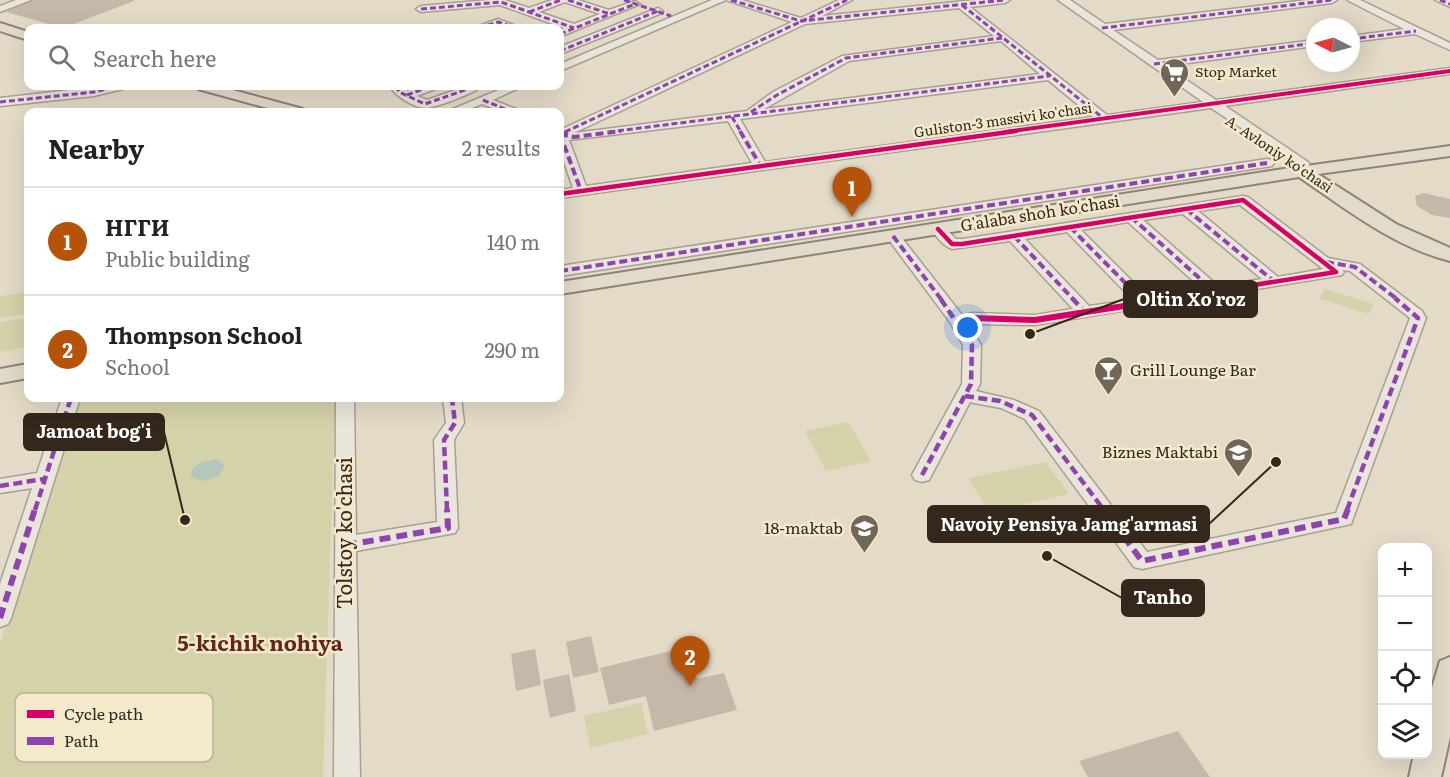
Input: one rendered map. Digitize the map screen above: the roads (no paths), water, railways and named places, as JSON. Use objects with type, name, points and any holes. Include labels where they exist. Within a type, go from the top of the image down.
[{"type":"main road","points":[[0,22],[24,29]]},
{"type":"main road","points":[[0,27],[24,35]]},
{"type":"main road","points":[[218,90],[283,108]]},
{"type":"main road","points":[[246,90],[289,101],[305,108]]},
{"type":"main road","name":"G'alaba shoh ko'chasi","points":[[564,287],[938,229],[1450,144]]},
{"type":"main road","name":"G'alaba shoh ko'chasi","points":[[564,277],[1226,173],[1303,168],[1450,151]]},
{"type":"main road","name":"A. Avloniy ko'chasi","points":[[1303,168],[1403,231],[1450,250]]},
{"type":"main road","name":"A. Avloniy ko'chasi","points":[[1303,168],[1385,226],[1450,255]]},
{"type":"main road","points":[[0,364],[24,361]]},
{"type":"main road","points":[[0,376],[24,372]]},
{"type":"main road","points":[[1425,777],[1450,670]]},
{"type":"street","points":[[0,7],[14,0]]},
{"type":"street","points":[[0,7],[26,0]]},
{"type":"street","points":[[529,12],[561,0]]},
{"type":"street","points":[[568,0],[610,14]]},
{"type":"street","points":[[624,0],[671,16]]},
{"type":"street","points":[[564,66],[582,55],[711,0]]},
{"type":"street","points":[[564,61],[721,0]]},
{"type":"street","points":[[731,0],[801,21],[1005,0]]},
{"type":"street","points":[[564,132],[847,0]]},
{"type":"street","name":"A. Avloniy ko'chasi","points":[[1055,0],[1303,168]]},
{"type":"street","name":"A. Avloniy ko'chasi","points":[[1063,0],[1208,103]]},
{"type":"street","points":[[1102,28],[1332,0]]},
{"type":"street","points":[[1352,0],[1450,47]]},
{"type":"street","points":[[1440,0],[1450,4]]},
{"type":"street","points":[[421,9],[501,2],[563,24]]},
{"type":"street","points":[[564,32],[635,4]]},
{"type":"street","name":"Guliston-3 massivi ko'chasi","points":[[962,5],[1102,118]]},
{"type":"street","points":[[564,47],[658,11]]},
{"type":"street","points":[[564,24],[574,28]]},
{"type":"street","points":[[1360,38],[1416,30]]},
{"type":"street","points":[[749,113],[777,95],[846,58],[1002,38]]},
{"type":"street","points":[[1154,64],[1306,44]]},
{"type":"street","points":[[564,49],[582,55]]},
{"type":"street","name":"Guliston-3 massivi ko'chasi","points":[[564,193],[1208,103],[1450,72]]},
{"type":"street","points":[[564,135],[574,137],[1049,76]]},
{"type":"street","points":[[0,102],[102,90]]},
{"type":"street","points":[[398,90],[425,104],[466,90]]},
{"type":"street","points":[[407,95],[420,90]]},
{"type":"street","points":[[448,108],[494,90]]},
{"type":"street","points":[[462,108],[507,90]]},
{"type":"street","points":[[483,100],[502,108]]},
{"type":"street","points":[[732,117],[760,165]]},
{"type":"street","points":[[564,145],[581,191]]},
{"type":"street","points":[[1226,173],[1267,163]]},
{"type":"street","points":[[938,229],[952,244],[1243,200],[1336,272],[1035,320],[973,318],[958,321]]},
{"type":"street","points":[[1186,209],[1276,283]]},
{"type":"street","points":[[1131,217],[1215,292]]},
{"type":"street","points":[[1070,227],[1145,303]]},
{"type":"street","points":[[564,270],[867,228]]},
{"type":"street","points":[[892,236],[958,321],[972,345],[971,384],[922,475]]},
{"type":"street","points":[[1014,236],[1085,312]]},
{"type":"street","points":[[965,396],[1004,401],[1032,414],[1142,561],[1344,519],[1418,318],[1416,314],[1355,267],[1323,262]]},
{"type":"street","points":[[0,618],[70,402]]},
{"type":"street","name":"Tolstoy ko'chasi","points":[[345,402],[347,777]]},
{"type":"street","points":[[346,545],[448,528],[444,440],[455,423],[452,402]]},
{"type":"street","points":[[0,486],[44,479]]},
{"type":"place","name":"Stop Market","points":[[1174,98]]},
{"type":"place","name":"НГГИ","points":[[852,217]]},
{"type":"place","name":"Oltin Xo'roz","points":[[1030,334]]},
{"type":"place","name":"Grill Lounge Bar","points":[[1109,396]]},
{"type":"place","name":"Navoiy Pensiya Jamg'armasi","points":[[1276,462]]},
{"type":"place","name":"Biznes Maktabi","points":[[1239,478]]},
{"type":"place","name":"Jamoat bog'i","points":[[185,520]]},
{"type":"place","name":"18-maktab","points":[[864,554]]},
{"type":"place","name":"Tanho","points":[[1047,556]]},
{"type":"place","name":"Thompson School","points":[[690,686]]},
{"type":"district","name":"5-kichik nohiya","points":[[260,644]]}]
